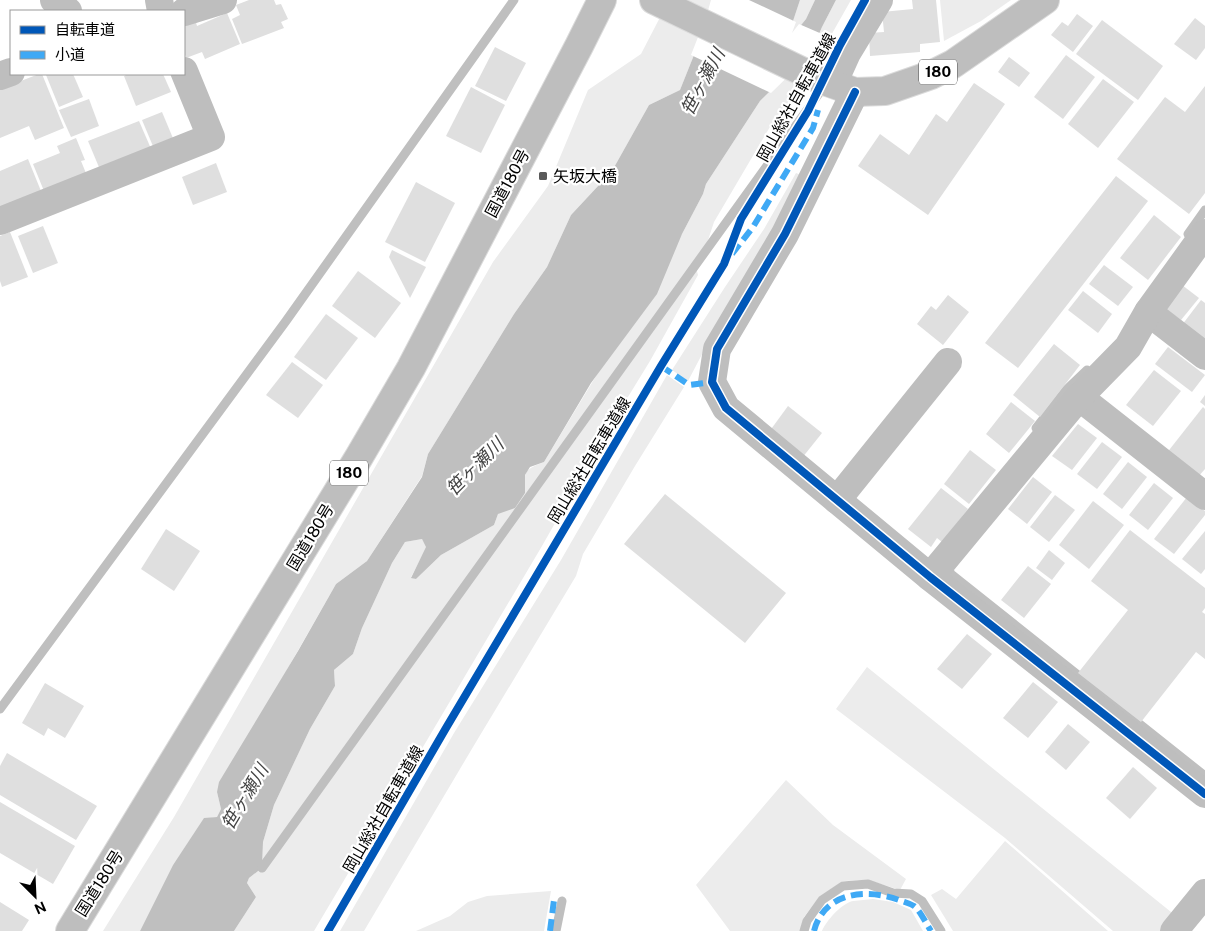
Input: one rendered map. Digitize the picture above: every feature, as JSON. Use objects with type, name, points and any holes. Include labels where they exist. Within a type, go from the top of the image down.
[{"type":"main road","points":[[54,0],[67,10]]},
{"type":"main road","points":[[185,12],[223,0]]},
{"type":"main road","name":"国道180号","points":[[70,931],[359,458],[411,368],[602,0]]},
{"type":"main road","points":[[879,0],[847,53],[834,85],[785,234],[717,350],[712,382],[726,408],[837,500],[939,567],[1205,794]]},
{"type":"main road","name":"180","points":[[658,2],[834,85],[885,91],[931,75],[953,64],[1045,0]]},
{"type":"main road","points":[[0,222],[211,137],[185,73]]},
{"type":"main road","points":[[939,567],[1079,397],[1128,347],[1148,312],[1205,233]]},
{"type":"main road","points":[[1148,312],[1205,356]]},
{"type":"main road","points":[[837,500],[948,362]]},
{"type":"main road","points":[[1079,397],[1205,496]]},
{"type":"main road","points":[[1174,931],[1205,893]]},
{"type":"shaded area","points":[[669,0],[714,0],[710,15],[680,90],[649,105],[612,171],[571,215],[547,267],[514,314],[428,454],[422,476],[367,561],[336,584],[217,792],[221,809],[217,817],[204,819],[173,865],[140,931],[103,931],[174,817],[493,262],[548,186],[588,90],[641,54]]},
{"type":"shaded area","points":[[800,0],[815,0],[806,19],[784,47]]},
{"type":"shaded area","points":[[836,0],[851,0],[791,106],[774,120],[714,222],[708,240],[695,263],[698,275],[650,361],[314,931],[234,931],[256,897],[247,883],[249,878],[262,868],[263,842],[274,805],[310,729],[335,686],[334,670],[353,654],[362,628],[392,563],[405,542],[422,539],[427,547],[411,577],[416,579],[441,555],[494,525],[498,514],[525,493],[526,473],[532,467],[544,462],[682,234],[703,194],[706,184],[760,101],[812,50]]},
{"type":"shaded area","points":[[940,0],[1011,0],[981,21],[944,41]]},
{"type":"shaded area","points":[[796,173],[801,175],[771,233],[688,381],[672,370],[764,229]]},
{"type":"shaded area","points":[[667,375],[684,387],[583,554],[576,576],[364,931],[340,931],[454,733],[561,560]]},
{"type":"shaded area","points":[[867,667],[1176,916],[1163,931],[1113,931],[1005,838],[836,709]]},
{"type":"shaded area","points":[[786,780],[833,825],[906,879],[900,890],[868,880],[843,881],[820,896],[804,917],[800,931],[730,931],[696,885]]},
{"type":"shaded area","points":[[1005,841],[1108,931],[953,931],[931,895],[942,889],[956,899]]},
{"type":"shaded area","points":[[551,891],[544,931],[416,931],[450,916],[468,902],[487,896]]},
{"type":"shaded area","points":[[873,899],[893,902],[911,910],[923,931],[822,931],[831,918],[844,905],[853,901]]},
{"type":"water","name":"笹ヶ瀬川","points":[[714,0],[800,0],[785,45],[806,19],[815,0],[836,0],[812,50],[760,101],[706,184],[703,194],[682,234],[657,294],[591,383],[544,462],[530,467],[525,475],[525,493],[515,508],[498,514],[494,525],[441,555],[416,579],[411,578],[426,547],[422,539],[405,542],[392,563],[362,628],[353,654],[334,670],[335,686],[310,729],[274,805],[263,842],[262,868],[249,878],[247,883],[256,897],[234,931],[140,931],[173,865],[204,818],[217,817],[221,809],[217,792],[219,782],[336,584],[367,561],[422,477],[428,454],[514,314],[547,267],[571,215],[612,171],[649,105],[680,90],[710,15]]},
{"type":"pier","points":[[711,0],[749,0],[796,22],[792,33],[799,24],[822,34],[814,51],[771,93],[691,55]]},
{"type":"building","points":[[249,0],[274,0],[276,5],[281,4],[288,19],[281,22],[284,28],[242,44],[232,19],[240,15],[236,5]]},
{"type":"building","points":[[912,0],[936,0],[940,42],[920,44],[920,52],[870,56],[869,33],[884,32],[882,12],[913,9]]},
{"type":"building","points":[[227,13],[240,44],[205,59],[202,52],[186,58],[185,23],[195,19],[197,26]]},
{"type":"building","points":[[1077,14],[1093,26],[1073,52],[1051,35],[1062,22],[1068,26]]},
{"type":"building","points":[[1195,18],[1205,26],[1205,48],[1196,60],[1174,44]]},
{"type":"building","points":[[1102,20],[1163,66],[1138,100],[1076,54]]},
{"type":"building","points":[[495,47],[526,63],[506,101],[475,86]]},
{"type":"building","points":[[1066,55],[1095,77],[1063,119],[1034,97]]},
{"type":"building","points":[[1009,57],[1030,73],[1019,87],[998,72]]},
{"type":"building","points":[[36,75],[42,75],[64,128],[35,140],[29,126],[0,138],[0,89]]},
{"type":"building","points":[[46,75],[73,75],[83,97],[59,107]]},
{"type":"building","points":[[163,75],[171,92],[136,106],[124,76]]},
{"type":"building","points":[[1103,79],[1134,102],[1098,148],[1068,124]]},
{"type":"building","points":[[974,83],[1005,104],[928,215],[858,166],[880,134],[909,155],[936,114],[947,122]]},
{"type":"building","points":[[1205,86],[1205,193],[1189,214],[1117,159],[1165,97],[1185,112]]},
{"type":"building","points":[[471,87],[505,105],[481,153],[446,136]]},
{"type":"building","points":[[89,99],[99,126],[71,137],[59,110]]},
{"type":"building","points":[[162,112],[175,143],[155,151],[142,120]]},
{"type":"building","points":[[139,121],[152,151],[101,172],[88,141]]},
{"type":"building","points":[[76,138],[85,160],[81,161],[88,178],[46,196],[33,164],[60,153],[57,146]]},
{"type":"building","points":[[28,159],[43,196],[0,213],[0,171]]},
{"type":"building","points":[[216,163],[227,192],[193,205],[182,177]]},
{"type":"building","points":[[1116,176],[1148,201],[1018,368],[985,343]]},
{"type":"building","points":[[416,182],[455,203],[425,262],[385,242]]},
{"type":"building","points":[[1154,215],[1181,237],[1148,280],[1120,258]]},
{"type":"building","points":[[43,226],[58,263],[33,273],[18,236]]},
{"type":"building","points":[[10,232],[28,277],[2,287],[0,281],[0,236]]},
{"type":"building","points":[[392,250],[426,267],[410,298],[389,257]]},
{"type":"building","points":[[1104,265],[1133,287],[1118,306],[1089,284]]},
{"type":"building","points":[[358,271],[401,303],[375,338],[332,306]]},
{"type":"building","points":[[1182,285],[1199,298],[1181,320],[1164,308]]},
{"type":"building","points":[[1083,291],[1112,314],[1098,333],[1068,310]]},
{"type":"building","points":[[948,295],[969,312],[943,345],[917,324],[931,306],[936,310]]},
{"type":"building","points":[[1201,300],[1205,303],[1205,340],[1182,325]]},
{"type":"building","points":[[326,314],[358,338],[326,380],[294,357]]},
{"type":"building","points":[[1054,344],[1080,365],[1040,417],[1013,395]]},
{"type":"building","points":[[1168,347],[1205,375],[1192,392],[1155,364]]},
{"type":"building","points":[[292,362],[323,385],[298,418],[266,395]]},
{"type":"building","points":[[1154,370],[1181,391],[1153,426],[1126,405]]},
{"type":"building","points":[[1205,395],[1205,406],[1200,402]]},
{"type":"building","points":[[1011,402],[1035,421],[1009,453],[986,434]]},
{"type":"building","points":[[788,406],[822,433],[802,458],[769,432]]},
{"type":"building","points":[[1203,407],[1205,409],[1205,469],[1197,478],[1166,454]]},
{"type":"building","points":[[1078,424],[1097,438],[1072,470],[1052,456]]},
{"type":"building","points":[[1102,442],[1122,457],[1097,489],[1077,474]]},
{"type":"building","points":[[970,450],[996,470],[969,504],[944,484]]},
{"type":"building","points":[[1128,462],[1147,477],[1122,509],[1103,494]]},
{"type":"building","points":[[1033,477],[1052,492],[1027,524],[1008,509]]},
{"type":"building","points":[[1154,483],[1173,498],[1148,530],[1129,515]]},
{"type":"building","points":[[941,488],[968,509],[942,542],[937,538],[931,547],[908,529]]},
{"type":"building","points":[[665,494],[786,593],[745,643],[624,544]]},
{"type":"building","points":[[1055,495],[1075,510],[1049,542],[1030,527]]},
{"type":"building","points":[[1187,497],[1205,511],[1205,515],[1174,554],[1154,539]]},
{"type":"building","points":[[1093,501],[1124,525],[1089,569],[1059,545]]},
{"type":"building","points":[[166,529],[200,551],[174,591],[141,569]]},
{"type":"building","points":[[1130,530],[1205,588],[1205,608],[1202,612],[1205,614],[1205,659],[1196,652],[1141,722],[1078,673],[1128,610],[1091,581]]},
{"type":"building","points":[[1205,531],[1205,569],[1201,574],[1182,559]]},
{"type":"building","points":[[1049,550],[1065,563],[1052,580],[1036,568]]},
{"type":"building","points":[[1028,566],[1051,584],[1024,618],[1001,600]]},
{"type":"building","points":[[967,634],[992,654],[962,689],[937,669]]},
{"type":"building","points":[[1033,682],[1058,702],[1028,738],[1003,718]]},
{"type":"building","points":[[45,683],[84,706],[65,738],[48,728],[44,736],[22,723]]},
{"type":"building","points":[[1068,724],[1090,742],[1066,770],[1045,752]]},
{"type":"building","points":[[7,753],[97,806],[76,840],[0,795],[0,766]]},
{"type":"building","points":[[1133,767],[1157,788],[1130,819],[1106,798]]},
{"type":"building","points":[[0,802],[75,846],[53,884],[0,853]]},
{"type":"building","points":[[0,902],[29,920],[22,931],[0,931]]},
{"type":"waterway","points":[[0,709],[286,321],[514,0]]},
{"type":"waterway","points":[[262,868],[825,85]]},
{"type":"waterway","points":[[1188,234],[1205,210]]},
{"type":"waterway","points":[[1036,428],[1066,390],[1087,370]]},
{"type":"waterway","points":[[946,563],[951,574],[1205,776]]},
{"type":"waterway","points":[[804,931],[807,921],[822,900],[843,886],[868,884],[893,893],[911,894],[922,901],[941,931]]},
{"type":"waterway","points":[[556,931],[562,901]]},
{"type":"marked path","points":[[732,254],[753,227],[813,128],[818,110]]},
{"type":"marked path","points":[[661,366],[689,385],[712,382]]},
{"type":"marked path","points":[[814,931],[819,918],[827,908],[848,896],[860,894],[886,896],[912,905],[918,910],[931,931]]},
{"type":"marked path","points":[[550,931],[554,900]]},
{"type":"cycle path","name":"岡山総社自転車道線","points":[[328,931],[446,728],[661,366],[724,264],[741,219],[808,111],[840,45],[865,0]]},
{"type":"cycle path","points":[[855,92],[785,234],[717,349],[712,382],[726,408],[930,577],[1205,794]]},
{"type":"place","name":"矢坂大橋","points":[[543,176]]}]
